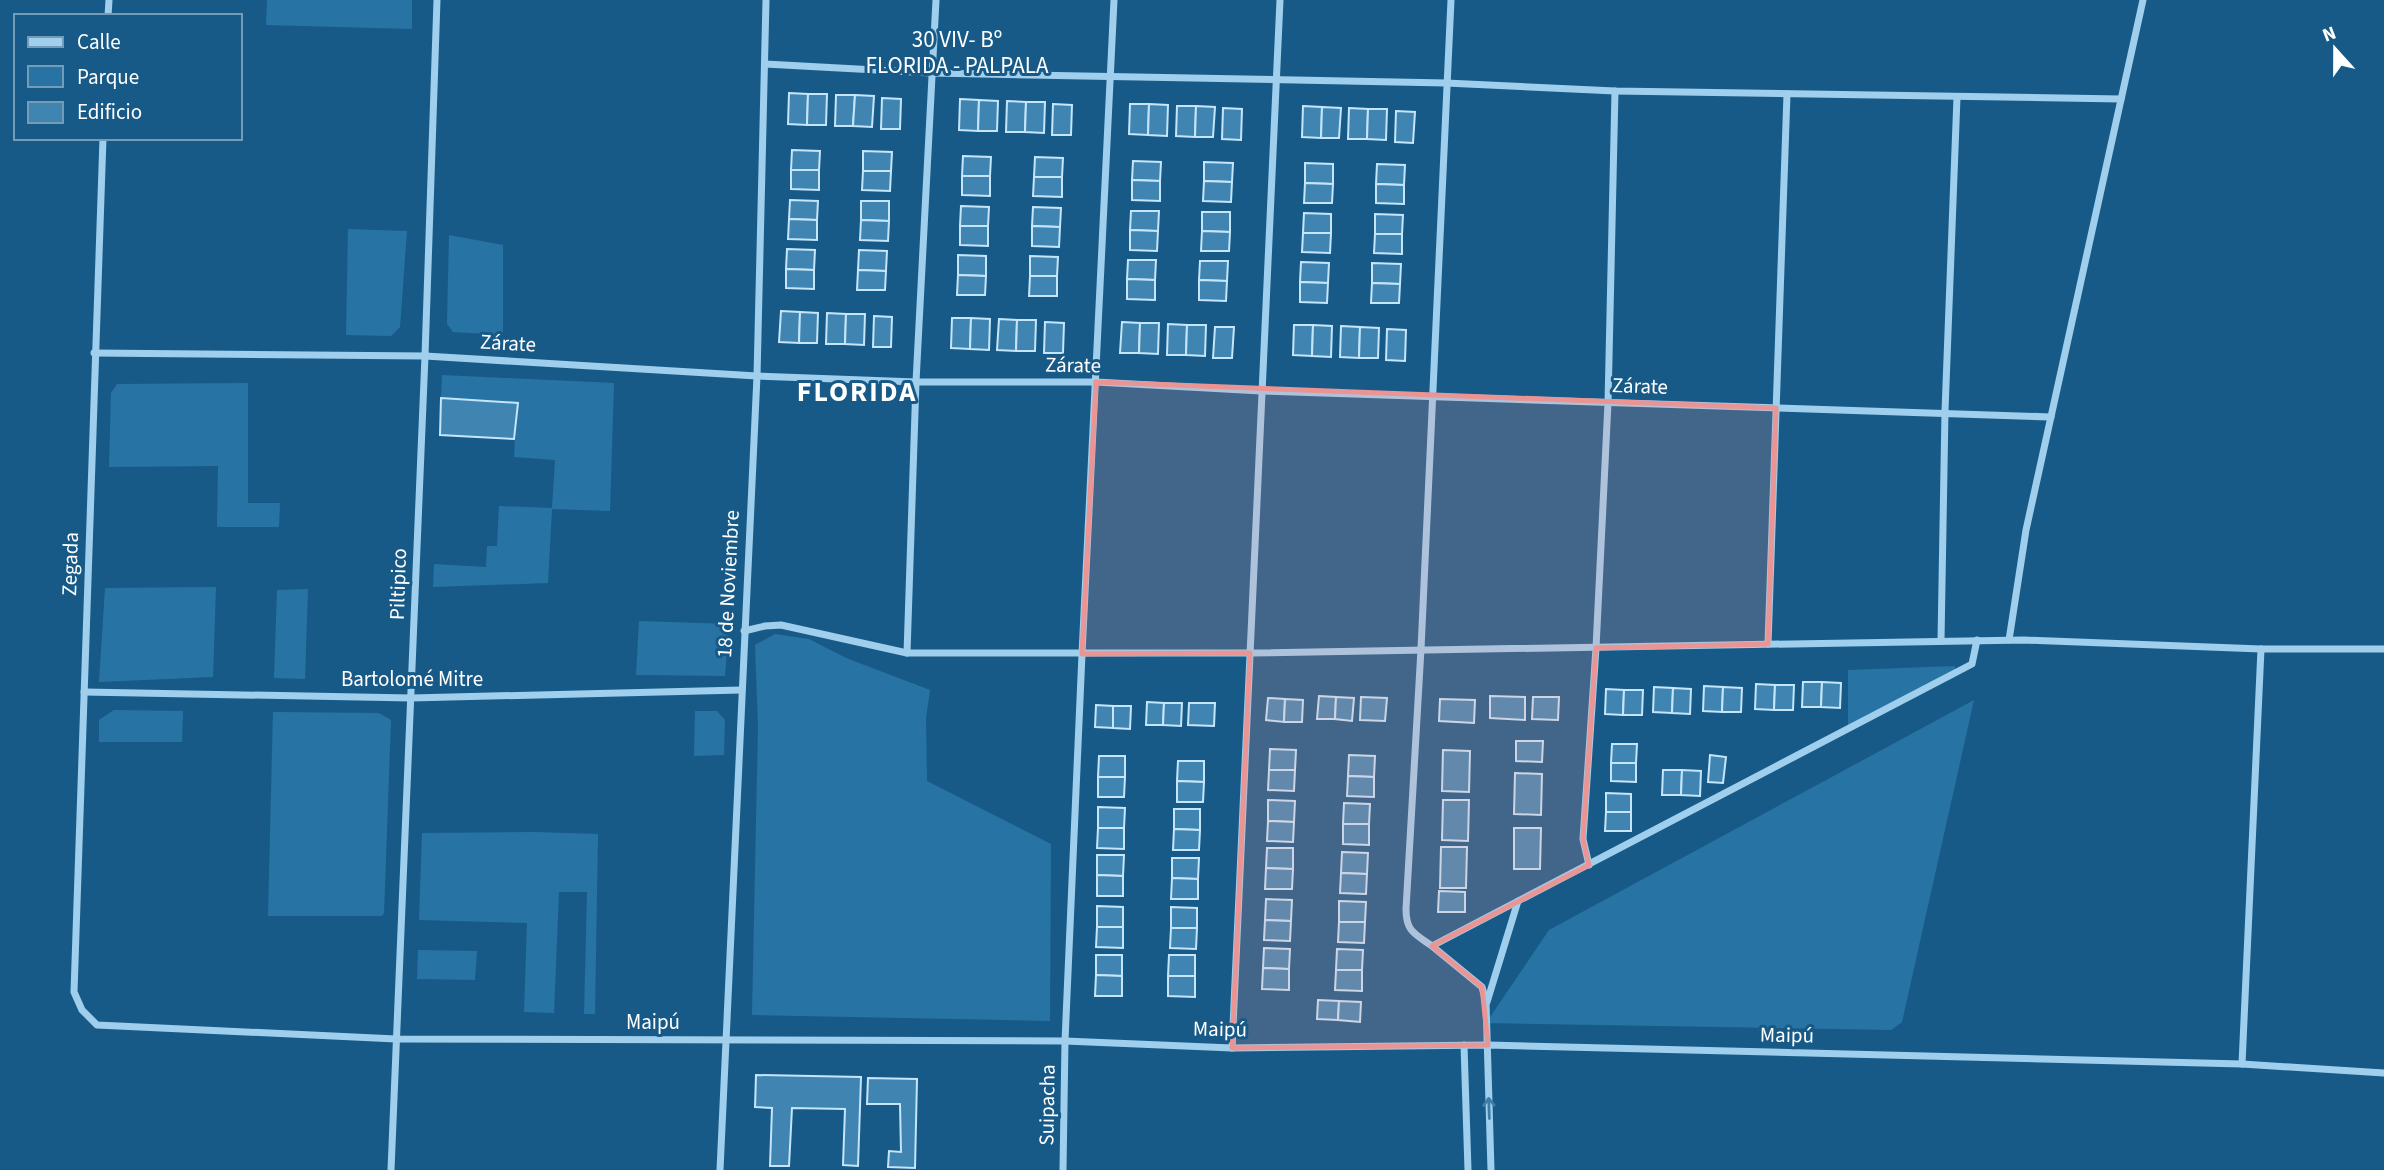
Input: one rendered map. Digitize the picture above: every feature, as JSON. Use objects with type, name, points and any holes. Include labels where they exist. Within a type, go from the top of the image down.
[{"type":"street","name":"Piltipico","points":[[391,1170],[438,0]]},
{"type":"street","name":"18 de Noviembre","points":[[720,1170],[757,376],[766,0]]},
{"type":"street","points":[[907,653],[916,382],[936,0]]},
{"type":"street","name":"Suipacha","points":[[1063,1170],[1065,1041],[1114,0]]},
{"type":"street","points":[[1231,1048],[1280,0]]},
{"type":"street","points":[[1451,0],[1406,922],[1412,932],[1482,987],[1486,1002],[1491,1170]]},
{"type":"street","points":[[2009,640],[2026,530],[2143,0]]},
{"type":"street","points":[[765,64],[931,73],[1446,83],[1615,91],[2121,99]]},
{"type":"street","points":[[1589,864],[1583,839],[1608,403],[1615,91]]},
{"type":"street","points":[[1768,644],[1787,94]]},
{"type":"street","points":[[1941,641],[1945,411],[1957,97]]},
{"type":"street","name":"Zegada","points":[[74,992],[103,140]]},
{"type":"street","name":"Zárate","points":[[94,353],[425,356],[757,376],[916,382],[1096,382],[1261,391],[2051,416]]},
{"type":"street","points":[[744,631],[781,625],[907,653],[1250,653],[1977,640],[2261,649],[2384,649]]},
{"type":"street","points":[[1432,946],[1972,664],[1977,640]]},
{"type":"street","points":[[2242,1064],[2261,649]]},
{"type":"street","name":"Bartolomé Mitre","points":[[84,692],[411,698],[741,690]]},
{"type":"street","points":[[1486,1002],[1518,901]]},
{"type":"street","name":"Maipú","points":[[74,992],[82,1010],[97,1025],[396,1038],[1065,1041],[1231,1048],[1488,1045],[2242,1064],[2384,1073]]},
{"type":"street","points":[[1464,1045],[1468,1170]]},
{"type":"highlighted area","points":[[1096,382],[1776,408],[1768,644],[1596,648],[1583,839],[1589,865],[1432,946],[1482,987],[1488,1045],[1232,1048],[1250,653],[1082,654]]},
{"type":"green space","points":[[267,0],[412,0],[412,29],[266,25]]},
{"type":"green space","points":[[348,229],[407,231],[400,327],[391,336],[346,335]]},
{"type":"green space","points":[[449,235],[503,245],[503,335],[453,332],[447,324]]},
{"type":"green space","points":[[442,375],[614,383],[610,511],[552,509],[548,583],[433,587],[434,564],[486,567],[487,546],[497,546],[499,506],[552,508],[555,460],[514,457],[517,403],[441,398]]},
{"type":"green space","points":[[248,383],[248,503],[280,503],[279,527],[217,527],[218,466],[109,467],[111,393],[117,384]]},
{"type":"green space","points":[[216,587],[213,677],[99,682],[105,588]]},
{"type":"green space","points":[[308,589],[305,679],[274,678],[277,590]]},
{"type":"green space","points":[[639,621],[729,624],[725,676],[636,675]]},
{"type":"green space","points":[[775,634],[809,639],[846,658],[930,690],[926,718],[927,781],[1051,844],[1050,1021],[752,1015],[758,727],[755,645]]},
{"type":"green space","points":[[1955,666],[1955,677],[1848,731],[1848,670]]},
{"type":"green space","points":[[1974,700],[1902,1022],[1891,1030],[1486,1023],[1549,930]]},
{"type":"green space","points":[[114,710],[183,711],[182,742],[99,742],[99,720]]},
{"type":"green space","points":[[695,711],[717,711],[725,720],[724,755],[694,756]]},
{"type":"green space","points":[[273,712],[379,713],[391,720],[382,916],[268,916]]},
{"type":"green space","points":[[422,833],[598,834],[595,1014],[584,1014],[587,892],[559,892],[554,1013],[524,1012],[527,923],[419,920]]},
{"type":"green space","points":[[418,950],[477,951],[475,980],[417,979]]},
{"type":"building","points":[[789,93],[808,94],[807,125],[788,124]]},
{"type":"building","points":[[808,94],[827,94],[826,125],[807,125]]},
{"type":"building","points":[[836,95],[855,95],[853,126],[835,126]]},
{"type":"building","points":[[855,95],[874,96],[872,127],[853,126]]},
{"type":"building","points":[[882,98],[901,99],[900,129],[881,129]]},
{"type":"building","points":[[960,99],[979,100],[978,131],[959,130]]},
{"type":"building","points":[[979,100],[998,101],[997,131],[978,131]]},
{"type":"building","points":[[1007,101],[1026,102],[1025,132],[1006,132]]},
{"type":"building","points":[[1026,102],[1045,102],[1044,133],[1025,132]]},
{"type":"building","points":[[1053,104],[1072,105],[1071,135],[1052,135]]},
{"type":"building","points":[[1130,104],[1149,104],[1148,135],[1129,134]]},
{"type":"building","points":[[1149,104],[1168,105],[1167,136],[1148,135]]},
{"type":"building","points":[[1177,106],[1196,106],[1195,137],[1176,136]]},
{"type":"building","points":[[1196,106],[1215,107],[1213,137],[1195,137]]},
{"type":"building","points":[[1303,106],[1322,107],[1321,138],[1302,137]]},
{"type":"building","points":[[1322,107],[1341,108],[1339,138],[1321,138]]},
{"type":"building","points":[[1223,108],[1242,109],[1241,140],[1222,139]]},
{"type":"building","points":[[1349,108],[1368,109],[1367,139],[1348,139]]},
{"type":"building","points":[[1368,109],[1387,109],[1386,140],[1367,139]]},
{"type":"building","points":[[1396,111],[1415,112],[1413,143],[1395,142]]},
{"type":"building","points":[[792,150],[820,151],[819,170],[791,170]]},
{"type":"building","points":[[863,151],[892,152],[891,171],[863,171]]},
{"type":"building","points":[[963,156],[991,157],[990,176],[962,176]]},
{"type":"building","points":[[1035,157],[1063,158],[1062,177],[1034,177]]},
{"type":"building","points":[[1133,161],[1161,162],[1160,181],[1132,180]]},
{"type":"building","points":[[1204,162],[1233,163],[1232,182],[1204,181]]},
{"type":"building","points":[[1305,163],[1333,164],[1333,184],[1305,183]]},
{"type":"building","points":[[1377,164],[1405,165],[1404,185],[1376,184]]},
{"type":"building","points":[[791,170],[819,170],[819,190],[791,189]]},
{"type":"building","points":[[863,171],[891,171],[890,191],[862,190]]},
{"type":"building","points":[[962,176],[990,176],[990,196],[962,195]]},
{"type":"building","points":[[1034,177],[1062,177],[1062,197],[1033,196]]},
{"type":"building","points":[[1132,180],[1160,181],[1160,201],[1132,200]]},
{"type":"building","points":[[1204,181],[1232,182],[1231,202],[1203,201]]},
{"type":"building","points":[[1305,183],[1333,184],[1332,203],[1304,203]]},
{"type":"building","points":[[1376,184],[1404,185],[1404,204],[1376,203]]},
{"type":"building","points":[[790,200],[818,201],[817,220],[789,219]]},
{"type":"building","points":[[861,201],[889,201],[889,221],[861,220]]},
{"type":"building","points":[[961,206],[989,207],[988,226],[960,226]]},
{"type":"building","points":[[1033,207],[1061,208],[1060,227],[1032,226]]},
{"type":"building","points":[[1131,211],[1159,211],[1158,231],[1130,230]]},
{"type":"building","points":[[1202,212],[1230,212],[1230,232],[1202,231]]},
{"type":"building","points":[[1304,213],[1331,214],[1331,233],[1303,233]]},
{"type":"building","points":[[1375,214],[1403,215],[1402,234],[1375,234]]},
{"type":"building","points":[[789,219],[817,220],[817,240],[788,239]]},
{"type":"building","points":[[861,220],[889,221],[888,241],[860,240]]},
{"type":"building","points":[[960,226],[988,226],[988,246],[960,245]]},
{"type":"building","points":[[1032,226],[1060,227],[1059,247],[1032,246]]},
{"type":"building","points":[[1130,230],[1158,231],[1157,251],[1130,250]]},
{"type":"building","points":[[1202,231],[1230,232],[1229,251],[1201,251]]},
{"type":"building","points":[[1303,233],[1331,233],[1330,253],[1302,252]]},
{"type":"building","points":[[1375,234],[1402,234],[1402,254],[1374,253]]},
{"type":"building","points":[[787,249],[815,250],[814,270],[786,269]]},
{"type":"building","points":[[859,250],[887,251],[886,271],[858,270]]},
{"type":"building","points":[[958,255],[986,256],[986,276],[958,275]]},
{"type":"building","points":[[1030,256],[1058,257],[1057,276],[1030,276]]},
{"type":"building","points":[[1128,260],[1156,260],[1155,280],[1127,279]]},
{"type":"building","points":[[1200,261],[1228,261],[1227,281],[1199,280]]},
{"type":"building","points":[[1301,262],[1329,263],[1328,283],[1300,282]]},
{"type":"building","points":[[1372,263],[1401,264],[1400,284],[1372,283]]},
{"type":"building","points":[[786,269],[814,270],[814,289],[786,288]]},
{"type":"building","points":[[858,270],[886,271],[885,290],[857,290]]},
{"type":"building","points":[[958,275],[986,276],[985,295],[957,295]]},
{"type":"building","points":[[1030,276],[1057,276],[1057,296],[1029,296]]},
{"type":"building","points":[[1127,279],[1155,280],[1155,300],[1127,299]]},
{"type":"building","points":[[1199,280],[1227,281],[1226,301],[1199,300]]},
{"type":"building","points":[[1300,282],[1328,283],[1327,303],[1300,302]]},
{"type":"building","points":[[1372,283],[1400,284],[1399,303],[1371,303]]},
{"type":"building","points":[[781,311],[800,312],[799,343],[779,342]]},
{"type":"building","points":[[800,312],[818,313],[817,343],[799,343]]},
{"type":"building","points":[[827,313],[846,314],[845,344],[826,344]]},
{"type":"building","points":[[846,314],[865,314],[864,345],[845,344]]},
{"type":"building","points":[[874,316],[892,317],[891,347],[873,347]]},
{"type":"building","points":[[952,318],[971,318],[970,349],[951,348]]},
{"type":"building","points":[[971,318],[990,319],[989,350],[970,349]]},
{"type":"building","points":[[999,319],[1017,320],[1016,351],[997,350]]},
{"type":"building","points":[[1017,320],[1036,320],[1035,351],[1016,351]]},
{"type":"building","points":[[1045,322],[1064,323],[1063,353],[1044,353]]},
{"type":"building","points":[[1122,322],[1140,323],[1139,353],[1120,353]]},
{"type":"building","points":[[1140,323],[1159,323],[1158,354],[1139,353]]},
{"type":"building","points":[[1168,324],[1187,325],[1186,355],[1167,355]]},
{"type":"building","points":[[1187,325],[1206,325],[1205,356],[1186,355]]},
{"type":"building","points":[[1294,325],[1313,325],[1312,356],[1293,355]]},
{"type":"building","points":[[1313,325],[1332,326],[1331,357],[1312,356]]},
{"type":"building","points":[[1341,326],[1360,327],[1359,358],[1340,357]]},
{"type":"building","points":[[1215,327],[1234,327],[1232,358],[1213,358]]},
{"type":"building","points":[[1360,327],[1379,328],[1378,358],[1359,358]]},
{"type":"building","points":[[1387,329],[1406,330],[1405,361],[1386,360]]},
{"type":"building","points":[[441,398],[518,403],[514,439],[440,435]]},
{"type":"building","points":[[1803,682],[1822,682],[1821,707],[1802,707]]},
{"type":"building","points":[[1822,682],[1841,683],[1840,708],[1821,707]]},
{"type":"building","points":[[1756,684],[1775,685],[1774,710],[1755,709]]},
{"type":"building","points":[[1775,685],[1794,685],[1793,710],[1774,710]]},
{"type":"building","points":[[1704,686],[1723,687],[1722,712],[1703,711]]},
{"type":"building","points":[[1654,687],[1673,688],[1672,713],[1653,712]]},
{"type":"building","points":[[1723,687],[1742,688],[1741,712],[1722,712]]},
{"type":"building","points":[[1673,688],[1691,689],[1690,714],[1672,713]]},
{"type":"building","points":[[1606,689],[1624,690],[1623,715],[1605,714]]},
{"type":"building","points":[[1624,690],[1643,690],[1642,715],[1623,715]]},
{"type":"building","points":[[1319,696],[1336,697],[1335,719],[1317,719]]},
{"type":"building","points":[[1490,696],[1525,697],[1525,720],[1490,718]]},
{"type":"building","points":[[1336,697],[1354,698],[1352,721],[1335,719]]},
{"type":"building","points":[[1361,697],[1387,698],[1385,721],[1360,720]]},
{"type":"building","points":[[1533,697],[1559,697],[1558,720],[1532,719]]},
{"type":"building","points":[[1268,698],[1285,699],[1284,722],[1266,720]]},
{"type":"building","points":[[1285,699],[1303,700],[1302,722],[1284,722]]},
{"type":"building","points":[[1440,699],[1475,700],[1474,723],[1439,721]]},
{"type":"building","points":[[1147,702],[1164,703],[1163,725],[1146,725]]},
{"type":"building","points":[[1164,703],[1182,703],[1181,726],[1163,725]]},
{"type":"building","points":[[1189,703],[1215,703],[1214,726],[1188,725]]},
{"type":"building","points":[[1096,705],[1113,706],[1113,728],[1095,727]]},
{"type":"building","points":[[1113,706],[1131,706],[1130,729],[1113,728]]},
{"type":"building","points":[[1516,741],[1543,741],[1542,762],[1516,761]]},
{"type":"building","points":[[1612,744],[1637,744],[1636,763],[1611,763]]},
{"type":"building","points":[[1270,749],[1296,750],[1295,770],[1269,770]]},
{"type":"building","points":[[1443,750],[1470,751],[1469,792],[1442,791]]},
{"type":"building","points":[[1349,755],[1375,756],[1374,777],[1348,776]]},
{"type":"building","points":[[1710,755],[1726,757],[1723,783],[1708,782]]},
{"type":"building","points":[[1099,756],[1125,756],[1125,777],[1098,777]]},
{"type":"building","points":[[1178,761],[1204,761],[1204,782],[1177,781]]},
{"type":"building","points":[[1611,763],[1636,763],[1636,782],[1611,781]]},
{"type":"building","points":[[1269,770],[1295,770],[1294,791],[1268,790]]},
{"type":"building","points":[[1663,770],[1682,770],[1681,795],[1662,795]]},
{"type":"building","points":[[1682,770],[1701,771],[1700,796],[1681,795]]},
{"type":"building","points":[[1515,773],[1542,774],[1541,815],[1514,814]]},
{"type":"building","points":[[1348,776],[1374,777],[1374,797],[1347,796]]},
{"type":"building","points":[[1098,777],[1125,777],[1124,797],[1098,797]]},
{"type":"building","points":[[1177,781],[1204,782],[1203,802],[1177,802]]},
{"type":"building","points":[[1606,793],[1631,794],[1631,812],[1606,812]]},
{"type":"building","points":[[1268,800],[1295,801],[1294,822],[1268,821]]},
{"type":"building","points":[[1443,800],[1469,800],[1468,841],[1442,840]]},
{"type":"building","points":[[1344,803],[1370,804],[1369,824],[1343,824]]},
{"type":"building","points":[[1098,807],[1125,808],[1124,828],[1098,828]]},
{"type":"building","points":[[1174,809],[1200,809],[1200,830],[1174,829]]},
{"type":"building","points":[[1606,812],[1631,812],[1631,831],[1605,831]]},
{"type":"building","points":[[1268,821],[1294,822],[1293,842],[1267,841]]},
{"type":"building","points":[[1343,824],[1369,824],[1369,845],[1343,844]]},
{"type":"building","points":[[1098,828],[1124,828],[1124,849],[1097,848]]},
{"type":"building","points":[[1514,828],[1541,828],[1540,869],[1514,869]]},
{"type":"building","points":[[1174,829],[1200,830],[1199,850],[1173,850]]},
{"type":"building","points":[[1441,847],[1467,847],[1466,888],[1440,888]]},
{"type":"building","points":[[1267,848],[1293,848],[1293,869],[1266,868]]},
{"type":"building","points":[[1342,852],[1368,853],[1367,874],[1341,873]]},
{"type":"building","points":[[1097,855],[1124,855],[1123,876],[1097,875]]},
{"type":"building","points":[[1172,858],[1199,858],[1198,879],[1172,878]]},
{"type":"building","points":[[1266,868],[1293,869],[1292,889],[1265,889]]},
{"type":"building","points":[[1341,873],[1367,874],[1366,894],[1340,893]]},
{"type":"building","points":[[1097,875],[1123,876],[1123,896],[1097,896]]},
{"type":"building","points":[[1172,878],[1198,879],[1198,899],[1171,899]]},
{"type":"building","points":[[1439,891],[1465,892],[1465,912],[1438,912]]},
{"type":"building","points":[[1266,899],[1292,900],[1291,921],[1265,920]]},
{"type":"building","points":[[1339,901],[1366,902],[1365,922],[1339,922]]},
{"type":"building","points":[[1097,906],[1123,907],[1123,927],[1097,927]]},
{"type":"building","points":[[1171,907],[1197,908],[1197,928],[1171,928]]},
{"type":"building","points":[[1265,920],[1291,921],[1290,941],[1264,940]]},
{"type":"building","points":[[1339,922],[1365,922],[1364,943],[1338,942]]},
{"type":"building","points":[[1097,927],[1123,927],[1123,948],[1096,947]]},
{"type":"building","points":[[1171,928],[1197,928],[1196,949],[1170,948]]},
{"type":"building","points":[[1264,948],[1290,949],[1289,969],[1263,968]]},
{"type":"building","points":[[1337,949],[1363,950],[1362,970],[1336,970]]},
{"type":"building","points":[[1096,955],[1122,955],[1122,976],[1096,975]]},
{"type":"building","points":[[1169,955],[1195,955],[1195,976],[1168,976]]},
{"type":"building","points":[[1263,968],[1289,969],[1289,990],[1262,989]]},
{"type":"building","points":[[1336,970],[1362,970],[1362,991],[1335,990]]},
{"type":"building","points":[[1096,975],[1122,976],[1122,996],[1095,996]]},
{"type":"building","points":[[1168,976],[1195,976],[1195,997],[1168,996]]},
{"type":"building","points":[[1318,1000],[1339,1001],[1338,1020],[1317,1019]]},
{"type":"building","points":[[1339,1001],[1361,1002],[1360,1022],[1338,1020]]},
{"type":"building","points":[[756,1075],[861,1077],[858,1166],[843,1165],[845,1109],[792,1108],[789,1166],[770,1166],[772,1108],[755,1107]]},
{"type":"building","points":[[868,1078],[917,1079],[915,1168],[888,1167],[889,1151],[901,1152],[900,1104],[867,1104]]},
{"type":"district","name":"30 VIV- Bº FLORIDA - PALPALA","points":[[957,52]]},
{"type":"district","name":"FLORIDA","points":[[857,392]]}]
